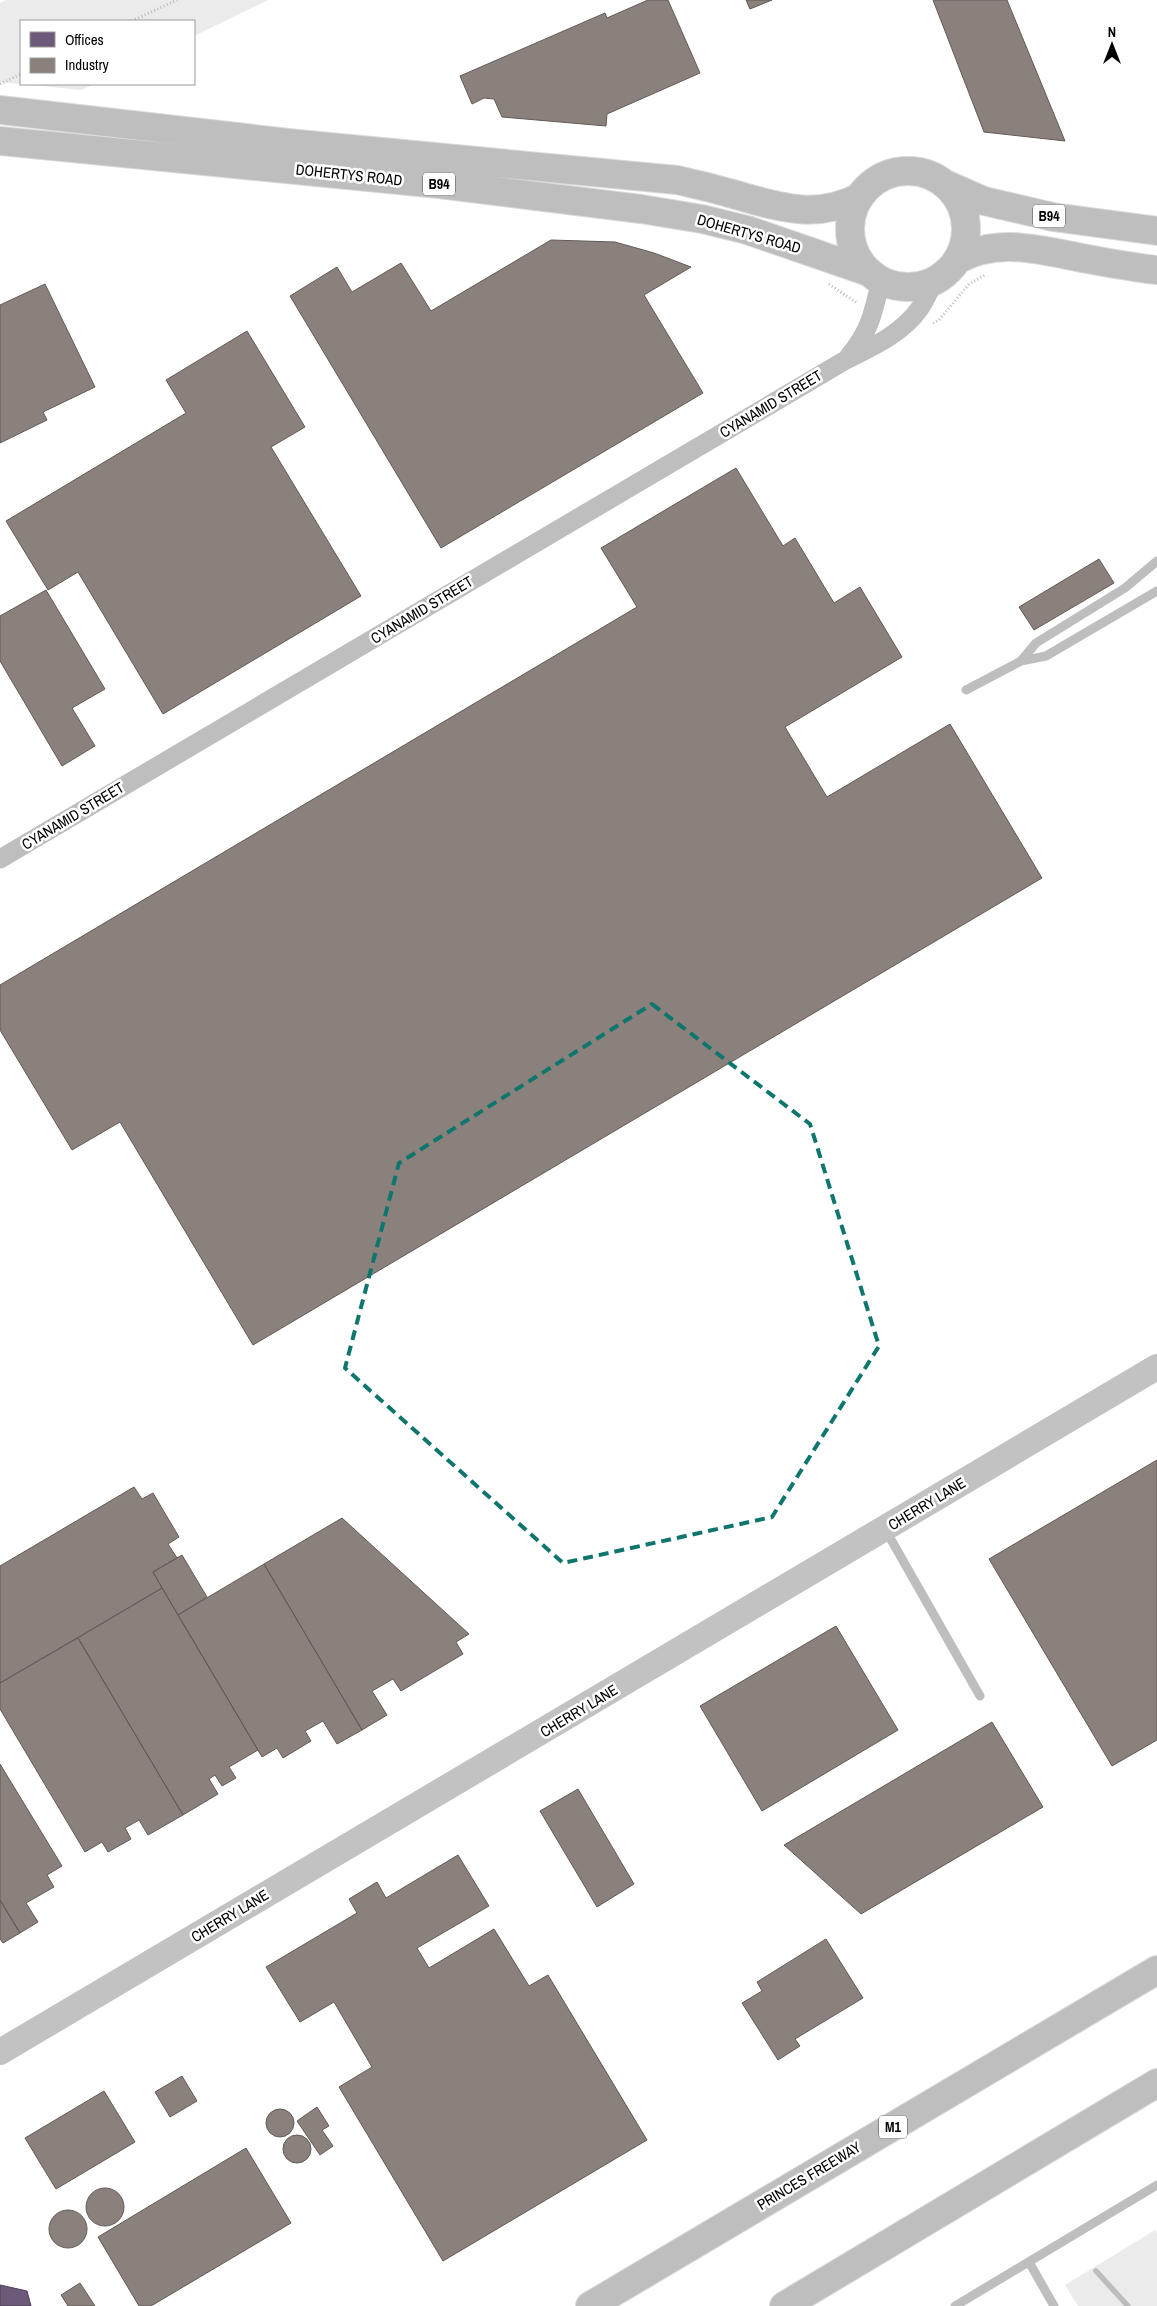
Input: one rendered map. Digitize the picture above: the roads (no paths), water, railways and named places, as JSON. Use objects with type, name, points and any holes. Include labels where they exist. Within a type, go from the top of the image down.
[{"type":"main road","name":"DOHERTYS ROAD","points":[[0,110],[298,144],[668,179],[729,193],[773,206],[810,211],[844,205],[860,197]]},
{"type":"main road","name":"DOHERTYS ROAD","points":[[0,141],[410,182],[641,209],[702,219],[747,230],[875,276]]},
{"type":"main road","name":"B94","points":[[860,197],[871,185],[884,176],[900,172],[916,172],[932,176],[984,202],[1053,217],[1157,231]]},
{"type":"main road","points":[[945,184],[957,197],[965,220],[964,245],[957,260]]},
{"type":"main road","points":[[860,197],[853,212],[850,228],[852,244],[858,259],[875,276]]},
{"type":"main road","name":"B94","points":[[875,276],[898,286],[917,286],[935,280],[947,272],[957,260],[990,248],[1018,247],[1049,250],[1128,267],[1157,270]]},
{"type":"main road","name":"PRINCES FREEWAY","points":[[590,2306],[1157,1970]]},
{"type":"main road","points":[[784,2306],[1157,2083]]},
{"type":"street","name":"CYANAMID STREET","points":[[844,361],[862,340],[869,325],[875,276]]},
{"type":"street","name":"CYANAMID STREET","points":[[0,859],[844,361],[884,341],[903,326],[920,308],[935,280]]},
{"type":"street","name":"CHERRY LANE","points":[[0,2052],[1157,1367]]},
{"type":"lane","points":[[1020,661],[1036,643],[1125,588],[1157,561]]},
{"type":"lane","points":[[966,690],[1020,661],[1046,656],[1157,591]]},
{"type":"lane","points":[[885,1529],[980,1696]]},
{"type":"lane","points":[[955,2306],[1157,2185]]},
{"type":"lane","points":[[1028,2262],[1054,2306]]},
{"type":"waterway","points":[[1096,2271],[1128,2306]]}]
